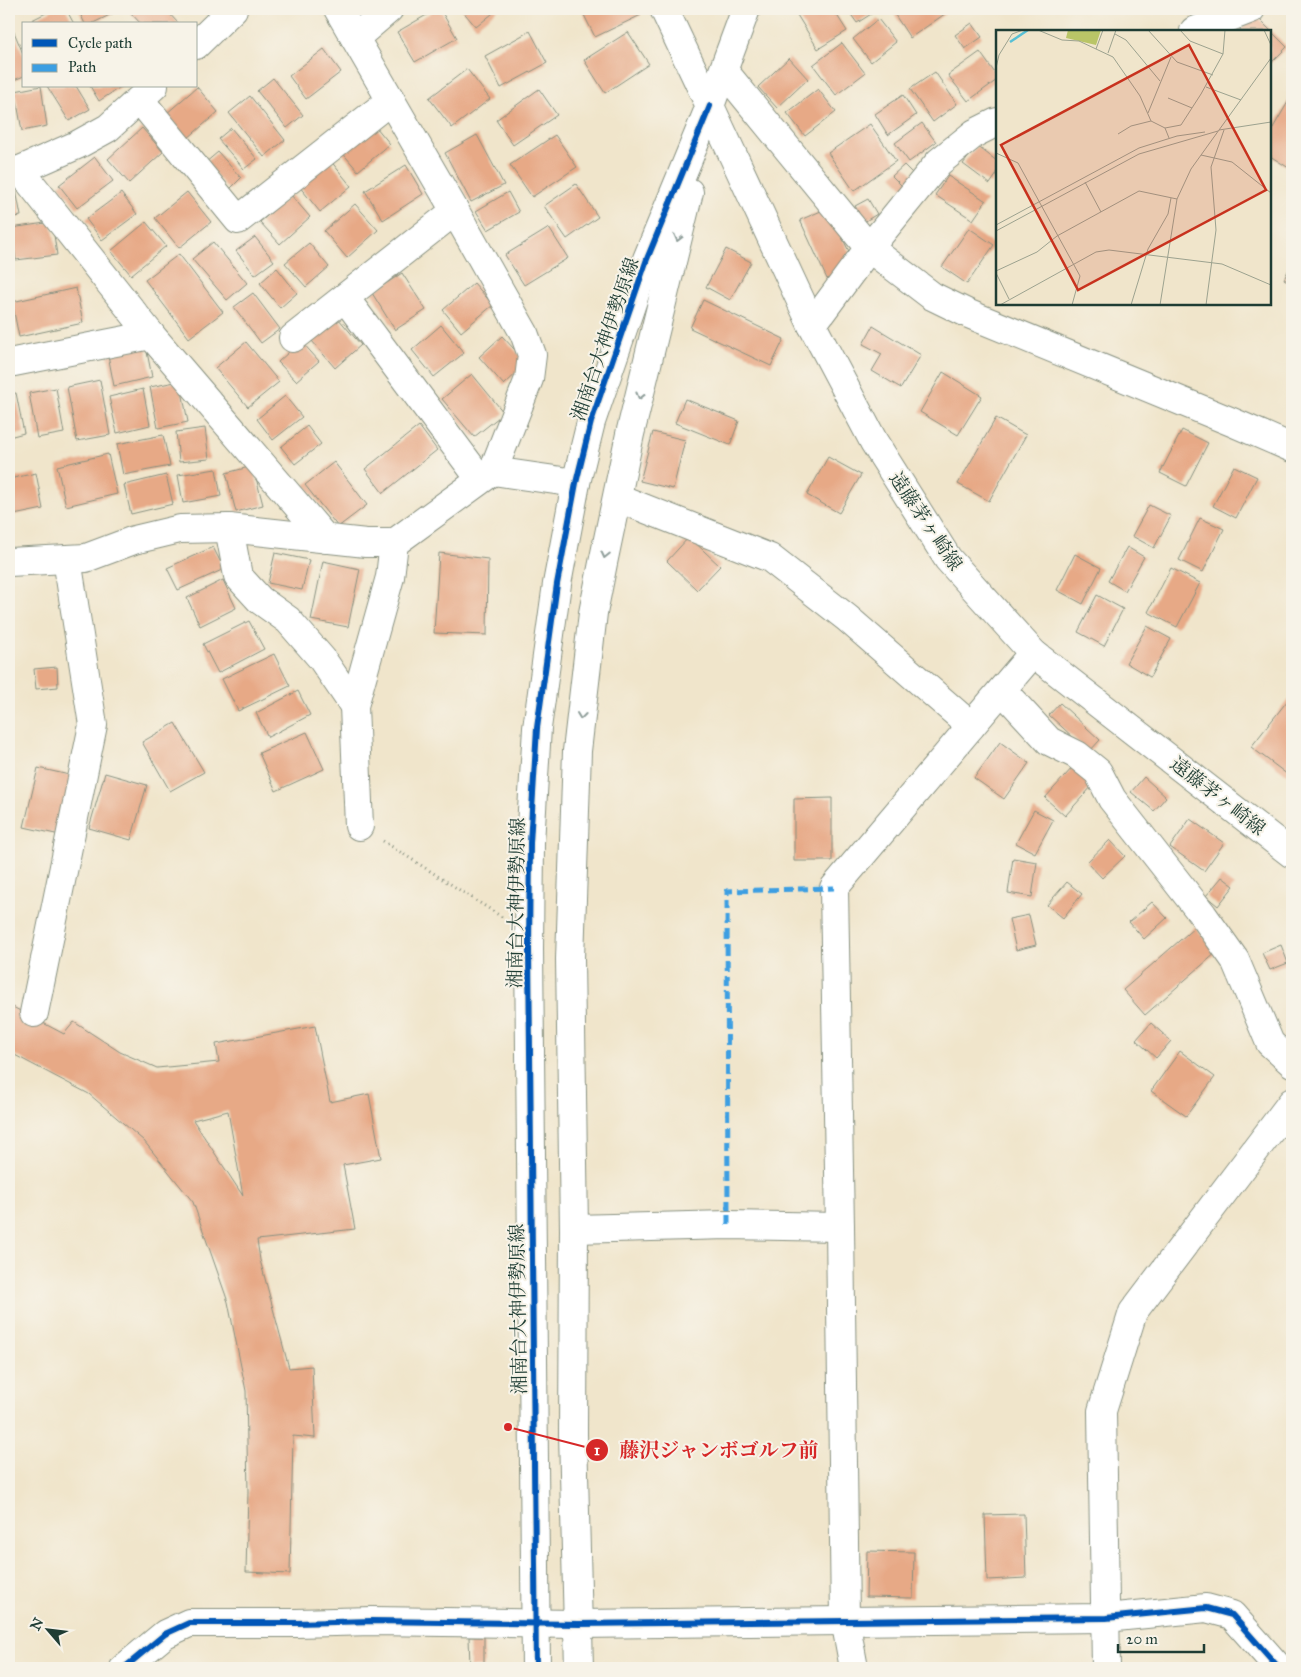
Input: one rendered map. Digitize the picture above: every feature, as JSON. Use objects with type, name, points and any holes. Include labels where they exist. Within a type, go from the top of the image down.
[{"type":"street","points":[[198,43],[233,9]]},
{"type":"street","points":[[9,562],[86,558],[134,540],[180,529],[229,528],[366,543],[394,543],[486,475],[529,379],[532,355],[524,332],[338,9]]},
{"type":"street","points":[[355,38],[389,9]]},
{"type":"street","name":"遠藤茅ヶ崎線","points":[[664,9],[812,324],[874,442],[948,559],[1033,653],[1292,854]]},
{"type":"street","points":[[710,106],[746,9]]},
{"type":"street","points":[[1197,30],[1252,9]]},
{"type":"street","points":[[724,71],[869,248],[932,296],[1292,448]]},
{"type":"street","points":[[326,538],[151,335],[14,171],[78,145],[108,128],[147,93],[238,220],[391,100]]},
{"type":"street","name":"湘南台大神伊勢原線","points":[[536,1668],[529,934],[530,843],[538,728],[557,584],[576,483],[591,422],[647,259],[710,106]]},
{"type":"street","name":"湘南台大神伊勢原線","points":[[579,1668],[573,1434],[574,1229],[570,958],[577,751],[593,613],[630,434],[710,106]]},
{"type":"street","points":[[812,324],[869,248],[939,162],[975,133],[996,122]]},
{"type":"street","points":[[293,338],[455,211]]},
{"type":"street","points":[[345,298],[486,475],[576,483]]},
{"type":"street","points":[[9,363],[151,335]]},
{"type":"street","points":[[618,498],[770,558],[847,618],[971,726]]},
{"type":"street","points":[[229,528],[238,576],[260,600],[288,620],[322,659],[354,706]]},
{"type":"street","points":[[359,826],[354,706],[390,577],[394,543]]},
{"type":"street","points":[[34,1013],[93,725],[67,559]]},
{"type":"street","points":[[854,1668],[845,1620],[834,888],[1033,653]]},
{"type":"street","points":[[1002,690],[1049,741],[1077,755],[1098,772],[1112,799],[1235,960],[1270,1043],[1292,1063]]},
{"type":"street","points":[[1106,1668],[1102,1411],[1132,1312],[1292,1102]]},
{"type":"street","points":[[574,1229],[728,1225],[840,1227]]},
{"type":"street","points":[[124,1668],[165,1634],[189,1623],[372,1621],[579,1624],[1106,1618],[1206,1608],[1232,1615],[1279,1668]]},
{"type":"path","points":[[359,826],[529,934]]},
{"type":"building","points":[[54,9],[66,9],[73,22],[33,22],[32,20]]},
{"type":"building","points":[[78,9],[117,9],[118,11],[95,22],[84,22]]},
{"type":"building","points":[[133,9],[165,9],[177,22],[139,22],[130,12]]},
{"type":"building","points":[[440,9],[457,38],[415,62],[397,32]]},
{"type":"building","points":[[461,9],[498,9],[476,27]]},
{"type":"building","points":[[581,9],[638,9],[641,15],[595,37]]},
{"type":"building","points":[[795,9],[833,9],[847,31],[818,49]]},
{"type":"building","points":[[847,9],[879,9],[857,23]]},
{"type":"building","points":[[898,9],[952,9],[910,38],[893,12]]},
{"type":"building","points":[[1255,15],[1270,30],[1240,30]]},
{"type":"building","points":[[878,19],[896,42],[871,62],[853,39]]},
{"type":"building","points":[[972,23],[982,37],[965,49],[955,35]]},
{"type":"building","points":[[530,31],[547,63],[501,88],[485,56]]},
{"type":"building","points":[[1271,31],[1287,47],[1271,63]]},
{"type":"building","points":[[14,32],[22,51],[22,77],[9,82],[9,35]]},
{"type":"building","points":[[628,32],[649,64],[605,93],[584,60]]},
{"type":"building","points":[[842,43],[865,73],[836,95],[813,65]]},
{"type":"building","points":[[324,49],[341,72],[306,99],[289,76]]},
{"type":"building","points":[[980,52],[996,75],[996,81],[968,101],[948,75]]},
{"type":"building","points":[[789,58],[808,79],[777,108],[758,87]]},
{"type":"building","points":[[467,69],[490,99],[452,128],[429,98]]},
{"type":"building","points":[[935,72],[957,104],[933,122],[910,89]]},
{"type":"building","points":[[273,78],[303,115],[287,128],[257,91]]},
{"type":"building","points":[[41,88],[47,126],[22,131],[15,91]]},
{"type":"building","points":[[48,88],[77,88],[90,109],[69,121]]},
{"type":"building","points":[[91,88],[119,88],[99,101]]},
{"type":"building","points":[[196,88],[218,112],[187,139],[166,114]]},
{"type":"building","points":[[539,89],[557,115],[513,145],[496,120]]},
{"type":"building","points":[[818,89],[836,112],[805,136],[787,113]]},
{"type":"building","points":[[903,95],[916,115],[888,135],[875,114]]},
{"type":"building","points":[[1292,95],[1292,170],[1271,157],[1271,131]]},
{"type":"building","points":[[250,96],[285,140],[264,157],[229,113]]},
{"type":"building","points":[[372,122],[390,144],[358,171],[340,150]]},
{"type":"building","points":[[922,123],[936,142],[909,162],[895,143]]},
{"type":"building","points":[[870,124],[896,161],[854,191],[828,153]]},
{"type":"building","points":[[142,128],[163,152],[129,183],[108,159]]},
{"type":"building","points":[[231,128],[257,159],[244,169],[218,139]]},
{"type":"building","points":[[477,135],[504,185],[471,202],[445,153]]},
{"type":"building","points":[[555,135],[577,167],[532,197],[510,165]]},
{"type":"building","points":[[977,146],[996,160],[996,175],[990,184],[963,164]]},
{"type":"building","points":[[218,152],[241,178],[229,190],[205,163]]},
{"type":"building","points":[[95,157],[113,181],[77,208],[59,185]]},
{"type":"building","points":[[330,160],[351,186],[320,212],[299,186]]},
{"type":"building","points":[[406,165],[423,194],[383,220],[365,191]]},
{"type":"building","points":[[904,165],[916,177],[904,188],[892,176]]},
{"type":"building","points":[[948,176],[986,201],[973,220],[935,195]]},
{"type":"building","points":[[576,184],[598,217],[567,239],[544,206]]},
{"type":"building","points":[[15,185],[21,216],[9,218],[9,186]]},
{"type":"building","points":[[187,192],[211,222],[179,248],[155,218]]},
{"type":"building","points":[[508,192],[519,212],[488,230],[476,211]]},
{"type":"building","points":[[121,193],[137,214],[102,240],[86,219]]},
{"type":"building","points":[[291,195],[310,217],[280,244],[260,222]]},
{"type":"building","points":[[868,199],[877,214],[864,222],[855,206]]},
{"type":"building","points":[[355,204],[378,230],[347,258],[324,231]]},
{"type":"building","points":[[828,208],[856,266],[827,279],[800,220]]},
{"type":"building","points":[[52,222],[57,255],[16,260],[11,228]]},
{"type":"building","points":[[146,222],[166,246],[131,275],[111,251]]},
{"type":"building","points":[[549,228],[568,258],[524,285],[505,255]]},
{"type":"building","points":[[969,228],[994,245],[967,284],[942,267]]},
{"type":"building","points":[[255,237],[274,261],[255,275],[236,251]]},
{"type":"building","points":[[213,242],[247,283],[227,300],[192,259]]},
{"type":"building","points":[[309,243],[329,267],[306,287],[285,263]]},
{"type":"building","points":[[726,249],[751,262],[730,300],[706,287]]},
{"type":"building","points":[[179,254],[223,312],[189,338],[145,280]]},
{"type":"building","points":[[1292,263],[1292,284],[1284,279]]},
{"type":"building","points":[[277,268],[297,293],[280,308],[260,283]]},
{"type":"building","points":[[402,273],[426,310],[395,330],[372,293]]},
{"type":"building","points":[[474,283],[493,305],[461,332],[443,310]]},
{"type":"building","points":[[76,288],[83,323],[19,337],[12,302]]},
{"type":"building","points":[[253,293],[280,329],[261,343],[234,307]]},
{"type":"building","points":[[703,300],[784,339],[771,366],[690,328]]},
{"type":"building","points":[[338,318],[361,345],[335,368],[312,341]]},
{"type":"building","points":[[441,325],[464,353],[434,377],[412,350]]},
{"type":"building","points":[[873,326],[921,355],[901,388],[872,371],[882,354],[863,344]]},
{"type":"building","points":[[502,336],[527,363],[504,385],[479,357]]},
{"type":"building","points":[[301,341],[319,361],[296,381],[278,362]]},
{"type":"building","points":[[246,342],[279,382],[248,407],[215,368]]},
{"type":"building","points":[[146,347],[152,377],[114,386],[108,355]]},
{"type":"building","points":[[943,372],[982,396],[958,435],[920,412]]},
{"type":"building","points":[[472,374],[504,413],[474,437],[442,399]]},
{"type":"building","points":[[100,380],[110,435],[77,441],[67,387]]},
{"type":"building","points":[[180,381],[188,422],[158,428],[150,387]]},
{"type":"building","points":[[56,388],[64,433],[37,438],[29,393]]},
{"type":"building","points":[[143,389],[150,425],[117,433],[109,397]]},
{"type":"building","points":[[16,393],[24,433],[9,437],[9,394]]},
{"type":"building","points":[[285,396],[302,417],[273,440],[257,419]]},
{"type":"building","points":[[685,399],[739,421],[730,445],[675,423]]},
{"type":"building","points":[[996,418],[1026,435],[989,501],[958,484]]},
{"type":"building","points":[[307,426],[321,444],[295,464],[281,447]]},
{"type":"building","points":[[419,426],[437,450],[383,493],[365,469]]},
{"type":"building","points":[[205,428],[209,459],[179,462],[176,432]]},
{"type":"building","points":[[1182,430],[1208,443],[1186,486],[1160,473]]},
{"type":"building","points":[[653,432],[685,440],[673,489],[640,481]]},
{"type":"building","points":[[163,435],[170,466],[123,475],[117,444]]},
{"type":"building","points":[[108,454],[117,494],[66,506],[57,466]]},
{"type":"building","points":[[828,457],[861,475],[839,513],[807,495]]},
{"type":"building","points":[[334,462],[367,505],[338,527],[305,485]]},
{"type":"building","points":[[253,466],[263,505],[236,512],[226,473]]},
{"type":"building","points":[[1234,466],[1257,477],[1236,518],[1213,506]]},
{"type":"building","points":[[216,469],[221,496],[183,503],[178,475]]},
{"type":"building","points":[[36,473],[43,509],[9,516],[9,479]]},
{"type":"building","points":[[166,475],[173,504],[131,514],[124,485]]},
{"type":"building","points":[[1149,505],[1171,516],[1154,548],[1132,536]]},
{"type":"building","points":[[1200,518],[1224,529],[1203,572],[1179,560]]},
{"type":"building","points":[[689,537],[720,566],[697,590],[667,561]]},
{"type":"building","points":[[213,547],[224,569],[178,590],[167,568]]},
{"type":"building","points":[[1127,547],[1144,557],[1125,591],[1108,581]]},
{"type":"building","points":[[275,553],[309,560],[302,590],[268,583]]},
{"type":"building","points":[[439,553],[488,559],[487,635],[434,633]]},
{"type":"building","points":[[1075,554],[1101,568],[1083,604],[1057,590]]},
{"type":"building","points":[[323,561],[360,569],[348,627],[311,620]]},
{"type":"building","points":[[1171,568],[1200,583],[1177,627],[1148,612]]},
{"type":"building","points":[[223,580],[236,608],[200,626],[187,598]]},
{"type":"building","points":[[1097,595],[1123,609],[1104,646],[1078,632]]},
{"type":"building","points":[[249,621],[264,649],[218,673],[203,644]]},
{"type":"building","points":[[1147,626],[1171,639],[1150,677],[1126,663]]},
{"type":"building","points":[[274,654],[290,686],[238,711],[222,679]]},
{"type":"building","points":[[57,667],[58,687],[36,689],[34,669]]},
{"type":"building","points":[[298,691],[310,715],[268,737],[256,713]]},
{"type":"building","points":[[1288,700],[1292,703],[1292,778],[1251,747]]},
{"type":"building","points":[[1060,703],[1100,740],[1089,752],[1049,715]]},
{"type":"building","points":[[175,723],[204,772],[170,791],[142,742]]},
{"type":"building","points":[[307,732],[324,769],[276,791],[259,753]]},
{"type":"building","points":[[1000,742],[1029,763],[1004,799],[974,778]]},
{"type":"building","points":[[1073,767],[1093,785],[1065,816],[1045,798]]},
{"type":"building","points":[[38,768],[74,776],[60,835],[24,827]]},
{"type":"building","points":[[105,773],[147,785],[131,840],[89,828]]},
{"type":"building","points":[[1144,777],[1166,797],[1154,811],[1131,792]]},
{"type":"building","points":[[832,798],[832,861],[794,861],[794,799]]},
{"type":"building","points":[[1034,810],[1053,820],[1035,853],[1016,843]]},
{"type":"building","points":[[1190,819],[1224,843],[1204,871],[1170,847]]},
{"type":"building","points":[[1110,840],[1125,856],[1102,878],[1087,862]]},
{"type":"building","points":[[1013,858],[1037,862],[1032,897],[1008,893]]},
{"type":"building","points":[[1222,877],[1234,886],[1218,906],[1206,896]]},
{"type":"building","points":[[1067,882],[1082,894],[1063,918],[1047,905]]},
{"type":"building","points":[[1152,902],[1167,918],[1144,939],[1129,922]]},
{"type":"building","points":[[1029,915],[1036,945],[1016,950],[1009,919]]},
{"type":"building","points":[[1195,927],[1217,952],[1145,1015],[1123,990]]},
{"type":"building","points":[[1281,945],[1288,963],[1270,970],[1262,953]]},
{"type":"building","points":[[9,1005],[64,1034],[74,1022],[120,1052],[157,1068],[219,1062],[216,1044],[315,1026],[330,1102],[369,1094],[381,1158],[343,1165],[355,1229],[257,1240],[260,1260],[289,1368],[312,1366],[315,1438],[293,1436],[290,1574],[246,1572],[248,1492],[246,1391],[228,1302],[193,1202],[144,1141],[89,1094],[9,1052]],"holes":[[[228,1111],[243,1196],[193,1120]]]},
{"type":"building","points":[[1151,1023],[1171,1041],[1156,1058],[1136,1040]]},
{"type":"building","points":[[1180,1051],[1215,1077],[1186,1116],[1151,1091]]},
{"type":"building","points":[[1024,1514],[1026,1578],[987,1580],[985,1515]]},
{"type":"building","points":[[867,1551],[914,1552],[913,1598],[866,1597]]},
{"type":"building","points":[[469,1637],[484,1637],[484,1667],[470,1667]]},
{"type":"marked path","points":[[728,1225],[727,891],[834,888]]},
{"type":"cycle path","points":[[536,1668],[529,949],[530,843],[537,728],[557,584],[576,483],[591,422],[647,259],[710,106]]},
{"type":"cycle path","points":[[124,1668],[165,1634],[189,1623],[372,1621],[579,1624],[1106,1618],[1206,1608],[1232,1615],[1279,1668]]},
{"type":"place","name":"藤沢ジャンボゴルフ前","points":[[508,1427]]}]
